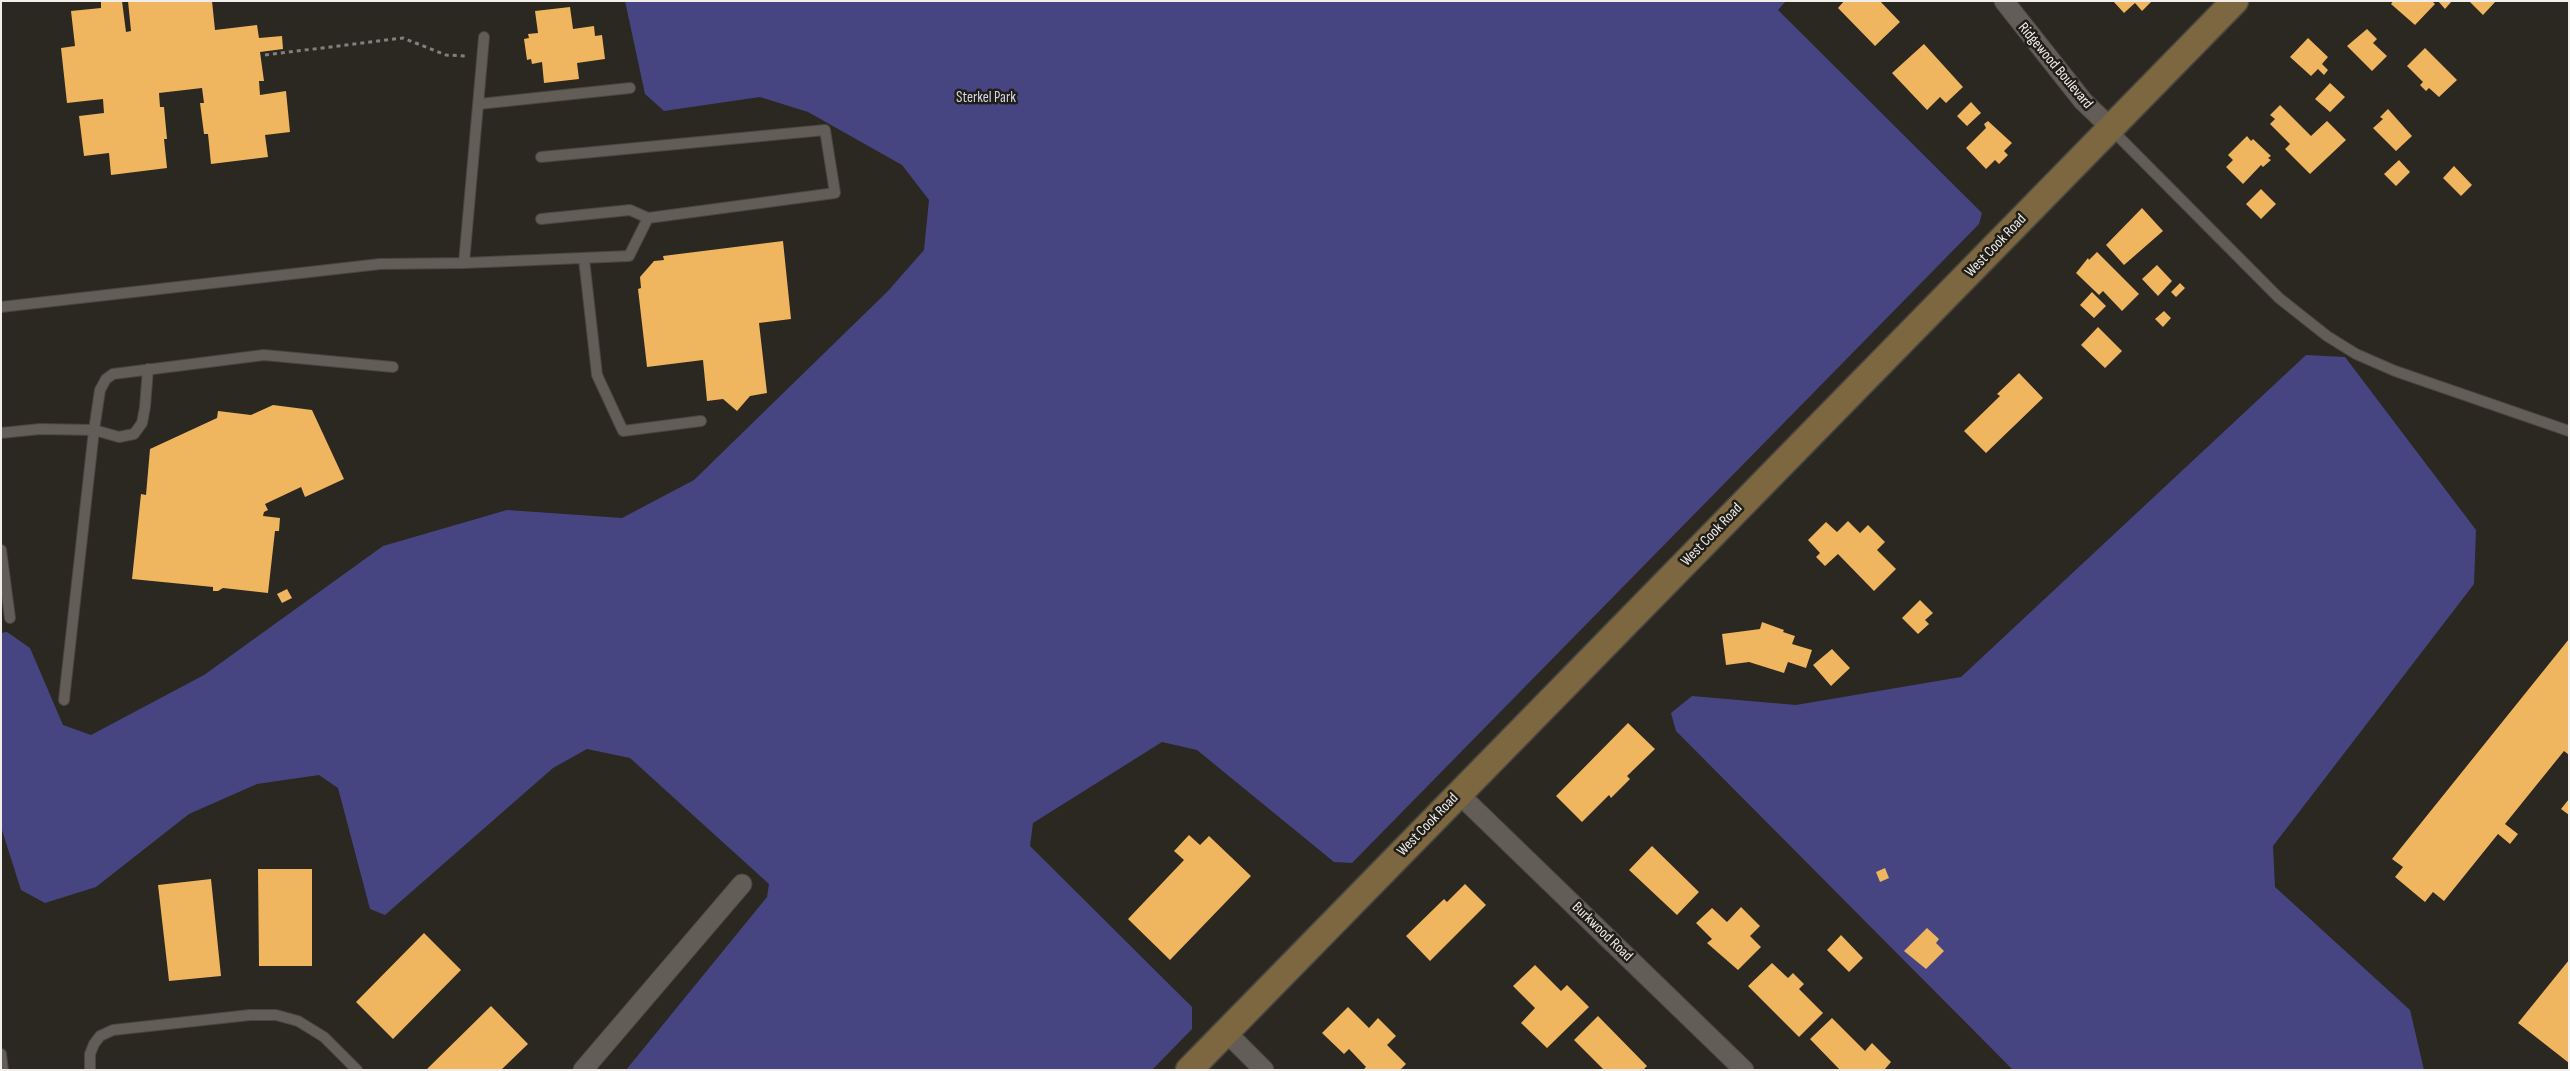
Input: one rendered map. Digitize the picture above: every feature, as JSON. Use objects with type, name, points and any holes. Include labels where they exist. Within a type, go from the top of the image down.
[{"type":"main road","name":"West Cook Road","points":[[1190,1070],[2235,1]]},
{"type":"street","name":"Ridgewood Boulevard","points":[[2004,1],[2083,101],[2110,128]]},
{"type":"street","name":"Burkwood Road","points":[[1459,794],[1744,1070]]},
{"type":"street","points":[[583,1070],[742,884]]},
{"type":"street","points":[[1226,1032],[1264,1070]]},
{"type":"lane","points":[[464,263],[484,37]]},
{"type":"lane","points":[[479,104],[630,88]]},
{"type":"lane","points":[[2110,128],[2279,298],[2328,336],[2356,354],[2396,371],[2569,431]]},
{"type":"lane","points":[[540,157],[825,130],[836,193],[648,218],[630,210],[542,219]]},
{"type":"lane","points":[[1,307],[344,267],[404,262],[464,263],[629,256],[648,218]]},
{"type":"lane","points":[[584,259],[597,375],[623,431],[701,421]]},
{"type":"lane","points":[[64,700],[94,430],[100,390],[106,379],[113,374],[264,355],[393,367]]},
{"type":"lane","points":[[1,433],[40,429],[94,430],[119,437],[134,434],[142,423],[148,369]]},
{"type":"lane","points":[[1,550],[10,618]]},
{"type":"lane","points":[[90,1070],[90,1054],[94,1044],[100,1036],[113,1030],[250,1015],[276,1015],[298,1021],[324,1037],[357,1070]]},
{"type":"lane","points":[[1,1054],[3,1070]]},
{"type":"path","points":[[265,55],[403,38],[446,55],[482,55]]},
{"type":"green space","name":"Sterkel Park","points":[[625,1],[1786,1],[1778,10],[1982,213],[1979,224],[1352,863],[1334,862],[1197,750],[1162,742],[1033,823],[1030,846],[1192,1007],[1192,1029],[1152,1070],[626,1070],[767,897],[769,884],[630,758],[587,749],[553,768],[385,915],[370,909],[338,788],[319,775],[257,784],[189,814],[96,887],[45,903],[21,890],[1,827],[1,633],[7,632],[30,648],[63,725],[91,735],[204,675],[383,546],[507,510],[622,518],[694,480],[888,291],[924,250],[929,200],[902,165],[808,112],[760,97],[664,111],[645,94]]},
{"type":"green space","points":[[2306,355],[2345,357],[2476,530],[2474,584],[2273,846],[2275,887],[2410,1010],[2424,1070],[2013,1070],[1676,731],[1671,713],[1692,696],[1796,705],[1961,677]]},
{"type":"building","points":[[101,1],[122,1],[126,32],[131,31],[128,1],[212,1],[215,30],[257,25],[259,38],[282,36],[283,49],[260,52],[264,81],[259,81],[260,95],[286,91],[290,132],[265,135],[268,157],[211,164],[208,134],[204,134],[200,103],[204,103],[202,88],[159,93],[160,107],[164,107],[167,139],[164,139],[167,168],[111,175],[109,153],[84,156],[79,116],[104,113],[103,99],[67,103],[61,48],[75,46],[71,11],[101,8]]},
{"type":"building","points":[[1844,1],[1880,1],[1900,22],[1875,46],[1838,8]]},
{"type":"building","points":[[2113,1],[2152,1],[2142,11],[2135,3],[2124,13]]},
{"type":"building","points":[[2393,1],[2432,1],[2435,4],[2415,25],[2391,4]]},
{"type":"building","points":[[2438,1],[2452,1],[2445,9]]},
{"type":"building","points":[[2469,1],[2496,1],[2483,15]]},
{"type":"building","points":[[570,7],[573,29],[594,26],[595,36],[602,35],[605,59],[577,63],[579,79],[544,83],[542,62],[532,64],[531,59],[527,60],[524,39],[529,38],[528,34],[538,33],[535,11]]},
{"type":"building","points":[[2367,29],[2377,39],[2373,43],[2387,56],[2372,71],[2347,46]]},
{"type":"building","points":[[2308,38],[2328,57],[2322,64],[2328,70],[2324,75],[2318,69],[2311,76],[2290,57]]},
{"type":"building","points":[[1924,44],[1963,87],[1946,103],[1940,97],[1927,110],[1892,73]]},
{"type":"building","points":[[2425,48],[2457,80],[2439,97],[2429,88],[2426,91],[2420,85],[2423,82],[2407,66]]},
{"type":"building","points":[[2330,83],[2345,97],[2330,112],[2315,99]]},
{"type":"building","points":[[1971,102],[1981,113],[1967,126],[1957,116]]},
{"type":"building","points":[[2280,105],[2311,136],[2327,121],[2346,140],[2310,174],[2285,149],[2290,144],[2270,124],[2275,119],[2270,115]]},
{"type":"building","points":[[2388,109],[2412,136],[2396,151],[2373,128],[2383,119],[2380,117]]},
{"type":"building","points":[[1988,121],[2012,143],[2004,151],[2008,155],[1999,164],[1995,160],[1986,169],[1966,148],[1986,128],[1984,124]]},
{"type":"building","points":[[2247,136],[2251,141],[2253,139],[2271,156],[2268,158],[2271,160],[2263,167],[2261,165],[2243,184],[2226,167],[2233,160],[2228,155]]},
{"type":"building","points":[[2399,160],[2410,172],[2396,186],[2384,174]]},
{"type":"building","points":[[2454,166],[2472,185],[2461,196],[2443,178]]},
{"type":"building","points":[[2261,189],[2276,204],[2261,219],[2246,204]]},
{"type":"building","points":[[2142,208],[2163,231],[2124,265],[2106,245]]},
{"type":"building","points":[[783,241],[791,319],[759,323],[767,393],[750,396],[737,411],[723,399],[707,401],[703,360],[647,367],[638,289],[641,288],[640,277],[654,261],[664,260],[663,256]]},
{"type":"building","points":[[2097,252],[2139,294],[2122,311],[2103,291],[2099,295],[2076,273],[2088,258],[2089,260]]},
{"type":"building","points":[[2157,265],[2172,281],[2158,296],[2142,279]]},
{"type":"building","points":[[2180,283],[2185,288],[2176,297],[2171,292]]},
{"type":"building","points":[[2092,292],[2106,306],[2094,318],[2080,305]]},
{"type":"building","points":[[2164,311],[2171,318],[2163,327],[2155,319]]},
{"type":"building","points":[[2098,327],[2122,351],[2105,368],[2081,345]]},
{"type":"building","points":[[2019,373],[2043,398],[1986,453],[1964,431],[2000,396],[1997,394]]},
{"type":"building","points":[[273,405],[312,410],[344,479],[305,497],[301,487],[265,504],[268,510],[264,512],[263,516],[280,518],[279,531],[275,531],[268,593],[223,588],[213,591],[213,587],[132,579],[141,494],[146,495],[150,449],[217,418],[218,411],[251,415]]},
{"type":"building","points":[[1848,521],[1860,533],[1868,525],[1885,542],[1877,550],[1896,569],[1874,591],[1838,554],[1825,566],[1816,557],[1820,553],[1808,540],[1826,522],[1837,532]]},
{"type":"building","points":[[287,589],[292,598],[282,603],[277,594]]},
{"type":"building","points":[[1920,600],[1933,613],[1925,620],[1929,624],[1918,634],[1902,618]]},
{"type":"building","points":[[1762,622],[1795,636],[1792,644],[1812,650],[1806,668],[1788,662],[1784,673],[1749,662],[1726,665],[1722,634],[1760,629]]},
{"type":"building","points":[[2569,639],[2569,755],[2564,751],[2505,824],[2518,834],[2510,844],[2498,834],[2444,901],[2433,892],[2425,902],[2395,877],[2403,867],[2392,859]]},
{"type":"building","points":[[1832,649],[1850,668],[1831,686],[1813,665]]},
{"type":"building","points":[[1628,723],[1655,749],[1627,776],[1630,779],[1611,798],[1609,795],[1582,822],[1556,796]]},
{"type":"building","points":[[2569,799],[2569,815],[2561,809]]},
{"type":"building","points":[[1189,835],[1200,845],[1209,836],[1251,876],[1170,960],[1128,919],[1184,860],[1174,851]]},
{"type":"building","points":[[1652,846],[1699,892],[1677,915],[1629,870]]},
{"type":"building","points":[[1885,868],[1889,878],[1880,882],[1876,872]]},
{"type":"building","points":[[258,869],[312,869],[312,966],[259,966]]},
{"type":"building","points":[[211,879],[221,976],[169,981],[158,885]]},
{"type":"building","points":[[1465,884],[1486,905],[1430,961],[1406,936],[1444,899],[1447,902]]},
{"type":"building","points":[[1741,907],[1760,926],[1750,936],[1761,947],[1738,970],[1707,943],[1712,939],[1696,923],[1712,908],[1727,922]]},
{"type":"building","points":[[1927,928],[1939,939],[1936,943],[1944,951],[1926,969],[1904,951]]},
{"type":"building","points":[[424,933],[461,970],[393,1039],[356,1002]]},
{"type":"building","points":[[1841,935],[1863,958],[1849,972],[1827,950]]},
{"type":"building","points":[[2569,960],[2569,1063],[2518,1023]]},
{"type":"building","points":[[1772,963],[1788,978],[1793,973],[1804,984],[1799,989],[1823,1013],[1799,1037],[1748,986]]},
{"type":"building","points":[[1535,965],[1561,991],[1567,985],[1589,1007],[1547,1048],[1521,1023],[1535,1008],[1513,986]]},
{"type":"building","points":[[491,1006],[528,1044],[501,1070],[426,1070]]},
{"type":"building","points":[[1348,1007],[1369,1028],[1378,1018],[1396,1036],[1387,1045],[1406,1064],[1400,1070],[1363,1070],[1366,1067],[1349,1049],[1344,1054],[1322,1033]]},
{"type":"building","points":[[1598,1016],[1647,1066],[1643,1070],[1604,1070],[1574,1040]]},
{"type":"building","points":[[1832,1018],[1865,1051],[1872,1043],[1891,1062],[1884,1070],[1840,1070],[1810,1039]]}]
